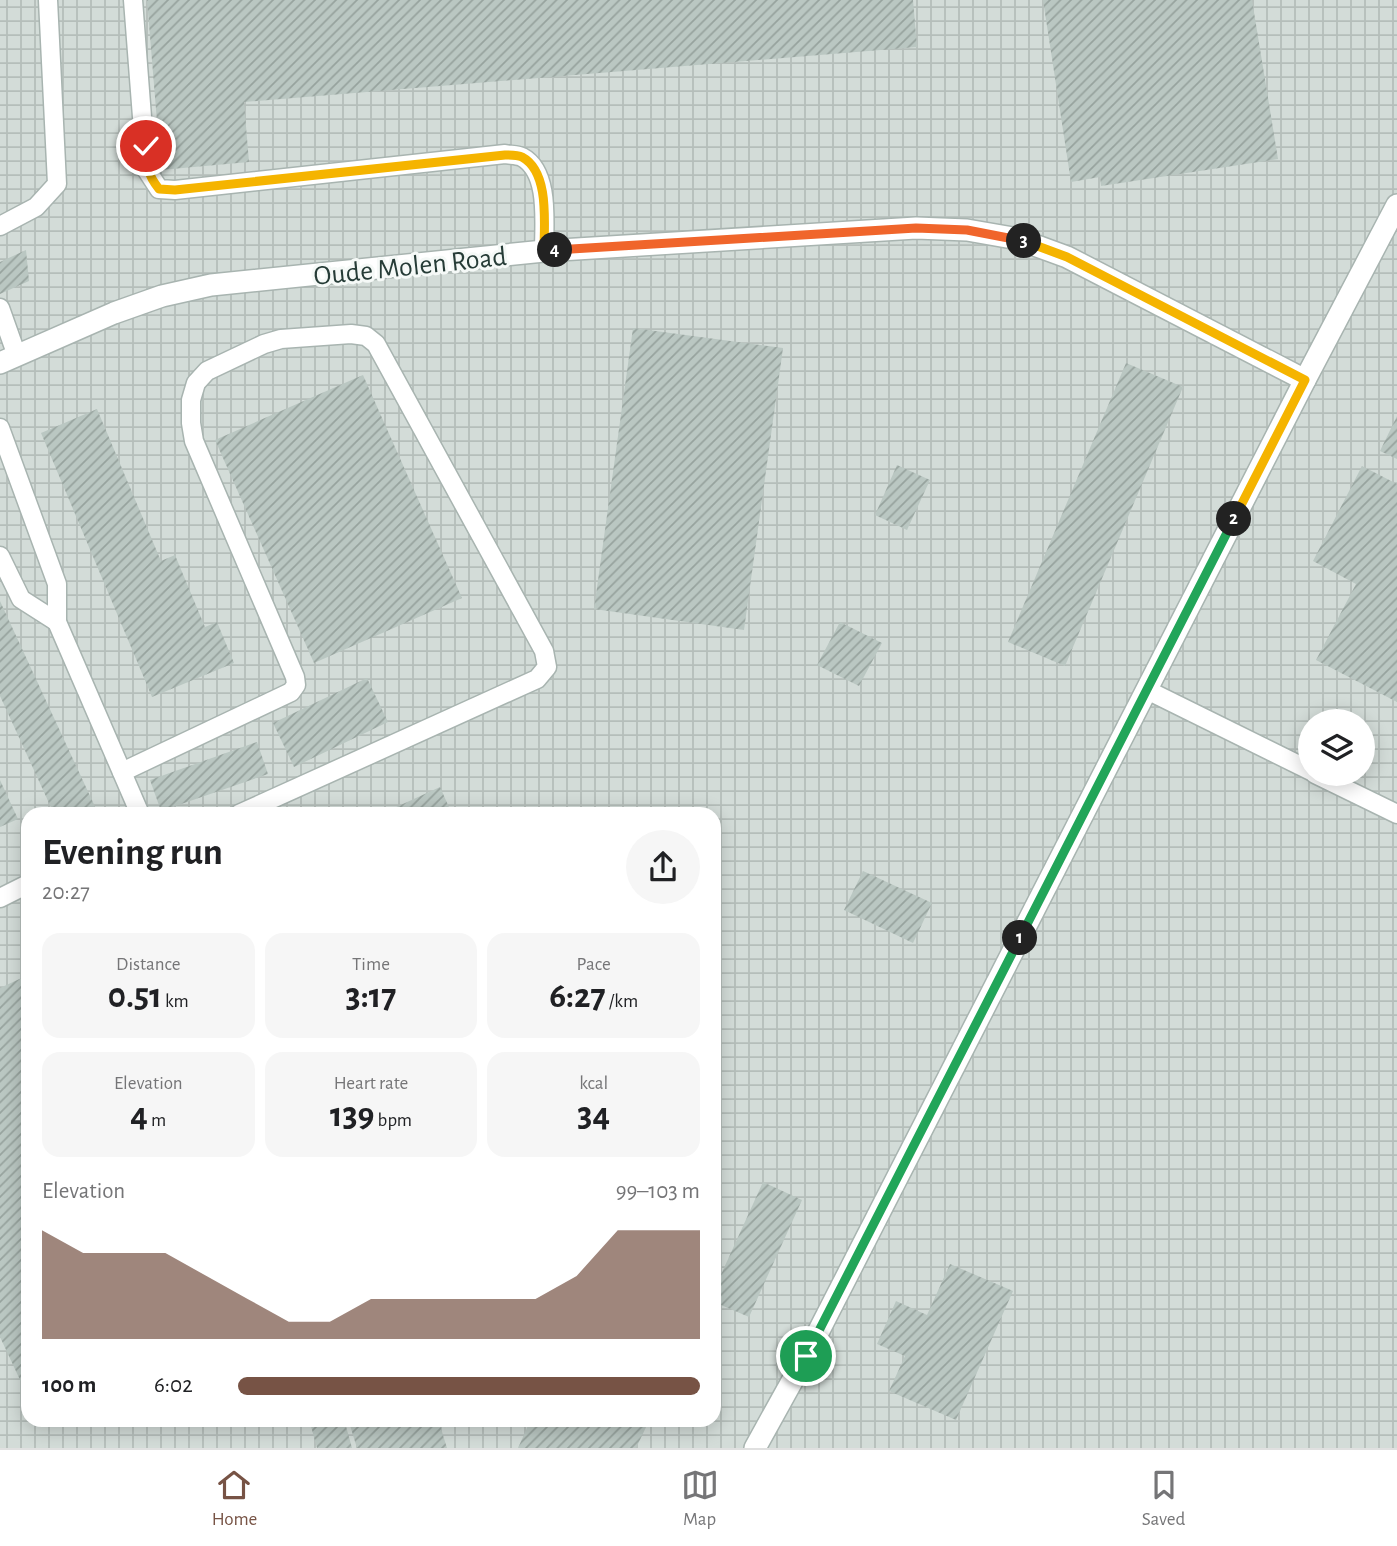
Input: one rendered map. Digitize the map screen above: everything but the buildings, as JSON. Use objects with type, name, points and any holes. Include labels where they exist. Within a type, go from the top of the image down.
[{"type":"street","points":[[755,1448],[806,1356],[1397,205]]},
{"type":"street","name":"Oude Molen Road","points":[[8,360],[114,313],[162,296],[211,285],[544,251],[916,228],[967,230],[1018,239],[1067,257],[1305,380]]},
{"type":"lane","points":[[0,226],[36,207],[57,184],[48,0]]},
{"type":"lane","points":[[133,0],[146,169],[159,189],[175,190],[505,155],[521,156],[538,172],[544,204],[544,251]]},
{"type":"lane","points":[[0,308],[8,360]]},
{"type":"lane","points":[[122,772],[291,692],[296,685],[295,677],[194,441],[191,400],[196,383],[207,371],[264,344],[296,338],[351,334],[366,336],[376,344],[421,426],[544,651],[547,667],[537,679],[254,807]]},
{"type":"lane","points":[[0,428],[57,584],[57,622],[137,807]]},
{"type":"lane","points":[[0,556],[21,599],[57,622]]},
{"type":"lane","points":[[1147,690],[1298,765]]},
{"type":"lane","points":[[1341,786],[1397,814]]},
{"type":"lane","points":[[0,898],[21,888]]},
{"type":"shaded area","points":[[0,0],[1397,0],[1397,1448],[0,1448]]},
{"type":"route","points":[[146,146],[146,169],[151,178],[159,189],[175,190],[505,155],[521,156],[538,172],[544,204],[544,251],[916,228],[967,230],[1018,239],[1067,257],[1305,380],[806,1356]]}]
